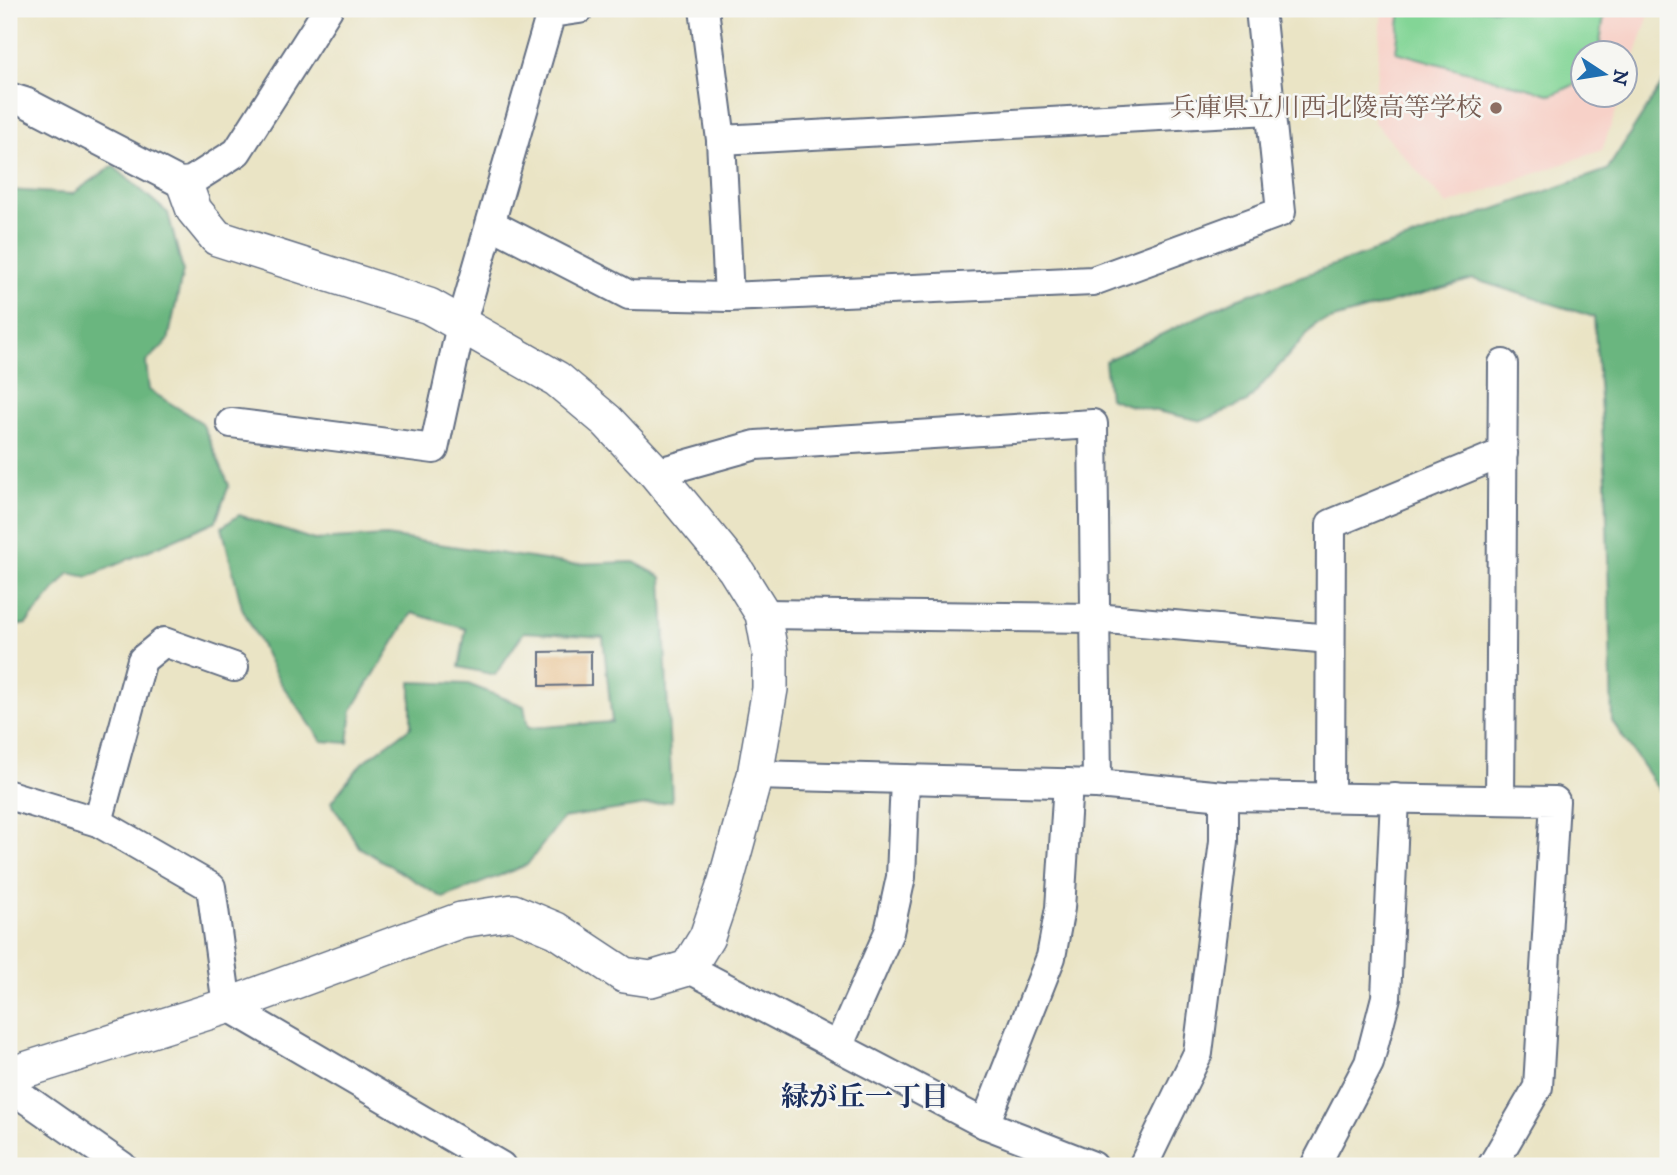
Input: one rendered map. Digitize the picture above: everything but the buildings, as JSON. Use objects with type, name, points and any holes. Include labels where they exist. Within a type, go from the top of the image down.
[{"type":"street","points":[[185,186],[237,152],[328,9]]},
{"type":"street","points":[[231,423],[434,449],[461,325],[551,13],[579,9]]},
{"type":"street","points":[[704,9],[721,140],[729,297]]},
{"type":"street","points":[[491,224],[629,295],[729,297],[1093,281],[1281,212],[1261,9]]},
{"type":"street","points":[[9,97],[25,102],[185,186],[194,210],[217,238],[429,306],[557,379],[607,421],[656,473],[735,569],[764,614],[770,652],[770,690],[755,775],[715,915],[707,937],[688,968],[651,979],[624,975],[556,930],[513,912],[461,920],[227,1006],[9,1075]]},
{"type":"street","points":[[721,140],[1270,110]]},
{"type":"street","points":[[1500,800],[1503,364]]},
{"type":"street","points":[[656,473],[756,445],[1094,424],[1097,784]]},
{"type":"street","points":[[1330,797],[1331,524],[1503,453]]},
{"type":"street","points":[[764,614],[1096,618],[1330,639]]},
{"type":"street","points":[[98,822],[142,660],[164,642],[234,667]]},
{"type":"street","points":[[755,775],[1097,784],[1224,796],[1555,801],[1538,1087],[1492,1166]]},
{"type":"street","points":[[838,1047],[889,932],[901,877],[905,779]]},
{"type":"street","points":[[985,1124],[1051,957],[1060,908],[1068,783]]},
{"type":"street","points":[[9,795],[98,822],[211,887],[227,1006]]},
{"type":"street","points":[[1143,1166],[1198,1053],[1224,841],[1224,796]]},
{"type":"street","points":[[1315,1166],[1368,1063],[1386,997],[1395,798]]},
{"type":"street","points":[[688,968],[985,1124],[1093,1166]]},
{"type":"street","points":[[227,1006],[501,1166]]},
{"type":"street","points":[[9,1087],[122,1166]]},
{"type":"shaded area","name":"兵庫県立川西北陵高等学校","points":[[1382,9],[1651,9],[1638,48],[1638,38],[1568,38],[1568,108],[1617,108],[1602,150],[1447,205],[1373,121]]},
{"type":"green space","points":[[1401,9],[1605,9],[1601,38],[1568,38],[1568,88],[1552,95],[1396,52]]},
{"type":"green space","points":[[1668,75],[1668,803],[1612,721],[1606,480],[1594,317],[1473,279],[1316,324],[1247,402],[1202,421],[1128,405],[1109,398],[1105,361],[1236,299],[1607,170]]},
{"type":"green space","points":[[113,166],[168,213],[183,271],[168,341],[146,362],[149,390],[202,423],[229,485],[216,521],[88,577],[69,573],[26,624],[9,627],[9,190],[72,194]]},
{"type":"green space","points":[[239,515],[314,540],[386,536],[570,564],[634,562],[662,577],[672,801],[563,818],[527,865],[443,898],[359,847],[331,802],[362,763],[411,727],[411,682],[468,684],[524,706],[528,728],[612,722],[603,637],[524,632],[495,675],[459,667],[466,629],[412,613],[352,710],[348,743],[322,741],[280,682],[242,608],[222,527]]},
{"type":"place","name":"兵庫県立川西北陵高等学校","points":[[1496,108]]},
{"type":"district","name":"緑が丘一丁目","points":[[865,1097]]}]
